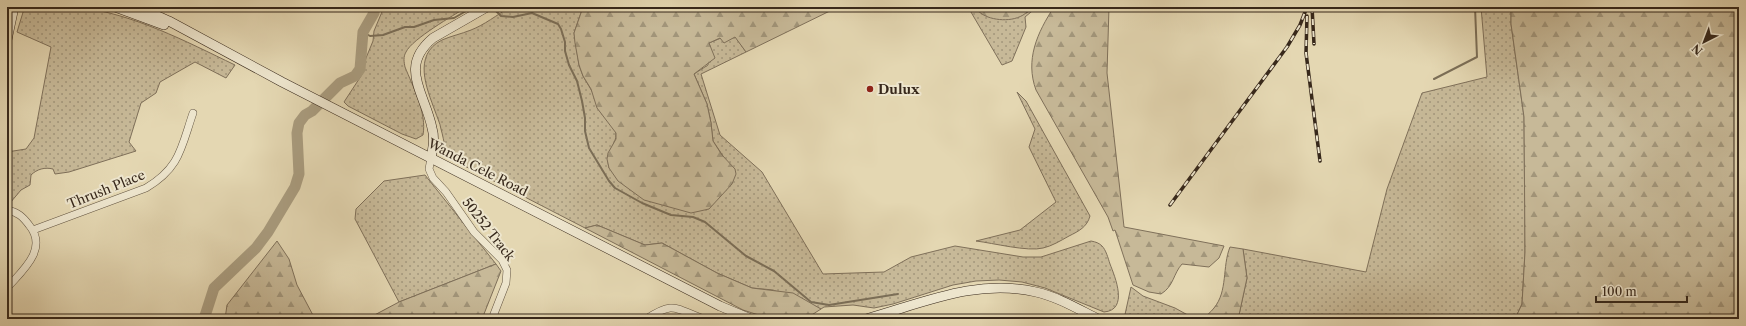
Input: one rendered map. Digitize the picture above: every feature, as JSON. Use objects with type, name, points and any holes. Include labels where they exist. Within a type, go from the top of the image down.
[{"type":"street","points":[[7,40],[14,7]]},
{"type":"street","name":"Wanda Cele Road","points":[[115,7],[194,36]]},
{"type":"street","name":"Wanda Cele Road","points":[[138,7],[169,21],[194,36],[282,82],[714,303],[751,319]]},
{"type":"street","points":[[432,158],[434,138],[429,115],[414,73],[416,58],[426,43],[487,7]]},
{"type":"street","name":"Thrush Place","points":[[33,230],[146,188],[158,181],[166,175],[176,162],[193,113]]},
{"type":"street","name":"50252 Track","points":[[432,158],[429,169],[433,178],[446,192],[474,232],[502,260],[507,270],[506,283],[492,319]]},
{"type":"street","points":[[7,210],[22,217],[33,230],[36,247],[35,255],[29,264],[7,288]]},
{"type":"street","points":[[866,319],[956,292],[992,287],[1006,287],[1037,292],[1064,302],[1098,319]]},
{"type":"street","points":[[646,319],[668,307],[676,308],[704,319]]},
{"type":"green space","points":[[26,7],[78,7],[119,16],[159,30],[235,65],[226,78],[195,62],[160,82],[156,93],[141,103],[129,142],[136,151],[69,172],[55,174],[53,169],[50,168],[38,170],[31,175],[30,185],[21,190],[10,203],[7,203],[7,152],[26,149],[34,138],[51,47],[17,32],[24,9]]},
{"type":"green space","points":[[384,7],[467,7],[425,34],[410,47],[405,54],[405,67],[418,100],[423,118],[423,135],[416,139],[402,134],[348,106],[344,102],[361,76],[373,41],[374,31]]},
{"type":"green space","points":[[510,7],[583,7],[574,33],[579,65],[583,76],[616,132],[615,142],[609,152],[608,157],[609,168],[725,159],[713,141],[707,104],[694,74],[708,65],[709,43],[721,38],[724,42],[735,36],[746,52],[701,74],[720,135],[762,172],[823,274],[884,272],[911,257],[955,246],[1023,257],[1041,257],[1091,241],[1101,245],[1107,254],[1117,284],[1118,299],[1116,305],[1112,310],[1104,312],[1045,288],[1022,282],[999,280],[976,281],[953,285],[893,304],[874,308],[853,305],[824,307],[821,309],[773,290],[752,288],[717,273],[662,243],[645,245],[597,225],[585,228],[455,161],[448,153],[445,146],[440,124],[428,93],[424,73],[424,63],[427,54],[433,46],[442,40],[476,28]]},
{"type":"green space","points":[[583,7],[838,7],[746,52],[735,37],[724,43],[720,38],[709,43],[715,58],[694,74],[707,104],[713,141],[722,155],[735,169],[736,174],[732,184],[709,209],[691,213],[644,200],[618,181],[609,168],[607,159],[608,153],[616,139],[616,133],[597,108],[591,89],[583,76],[579,65],[575,43],[574,33]]},
{"type":"green space","points":[[968,7],[977,11],[1027,13],[1031,7],[1037,7],[1025,17],[1026,27],[1012,61],[1002,65]]},
{"type":"green space","points":[[972,7],[1031,7],[1027,12],[1018,18],[1000,20],[988,17]]},
{"type":"green space","points":[[1054,7],[1109,7],[1107,73],[1124,227],[1224,246],[1219,258],[1209,267],[1182,264],[1171,284],[1161,294],[1149,292],[1133,285],[1115,230],[1113,231],[1108,217],[1036,90],[1032,68],[1034,47],[1042,27]]},
{"type":"green space","points":[[1481,7],[1511,7],[1511,24],[1524,117],[1525,252],[1522,304],[1515,319],[1372,319],[1370,316],[1340,319],[1243,319],[1239,315],[1247,278],[1243,249],[1366,272],[1387,189],[1422,93],[1487,77]]},
{"type":"green space","points":[[1511,7],[1739,7],[1739,319],[1515,319],[1522,304],[1525,252],[1524,117],[1511,24]]},
{"type":"green space","points":[[1017,92],[1026,101],[1090,216],[1085,226],[1079,230],[1050,246],[1037,249],[1020,248],[976,241],[1020,230],[1056,202],[1029,147],[1035,129]]},
{"type":"green space","points":[[425,175],[496,264],[399,302],[355,219],[356,209],[384,181]]},
{"type":"green space","points":[[597,225],[645,245],[662,243],[717,273],[752,288],[793,293],[821,309],[807,318],[802,319],[771,319],[743,310],[585,228]]},
{"type":"green space","points":[[277,241],[289,259],[297,285],[315,319],[225,319],[227,305]]},
{"type":"green space","points":[[1230,247],[1243,249],[1247,278],[1239,315],[1243,319],[1202,319],[1214,308],[1221,294]]},
{"type":"green space","points":[[496,264],[501,271],[482,319],[367,319],[399,302]]},
{"type":"green space","points":[[1131,287],[1143,296],[1175,308],[1195,319],[1124,319]]},
{"type":"waterway","points":[[204,319],[214,288],[256,248],[268,232],[295,187],[299,174],[297,133],[299,123],[305,115],[312,111],[340,83],[355,76],[360,69],[363,32],[374,13],[375,7]]},
{"type":"waterway","points":[[363,32],[370,36],[383,35],[405,27],[414,27],[434,20],[454,18],[473,7]]},
{"type":"waterway","points":[[1434,79],[1477,57],[1475,7]]},
{"type":"waterway","points":[[494,9],[501,16],[513,17],[532,13],[558,24],[565,42],[565,51],[569,65],[577,81],[582,101],[585,118],[585,131],[589,148],[609,181],[615,188],[642,203],[671,215],[693,217],[705,222],[746,256],[774,271],[811,302],[829,305],[898,294]]},
{"type":"railway","points":[[1170,205],[1287,47],[1300,25],[1307,7]]},
{"type":"railway","points":[[1312,7],[1314,44]]},
{"type":"railway","points":[[1307,16],[1306,53],[1320,161]]},
{"type":"place","name":"Dulux","points":[[870,89]]}]
